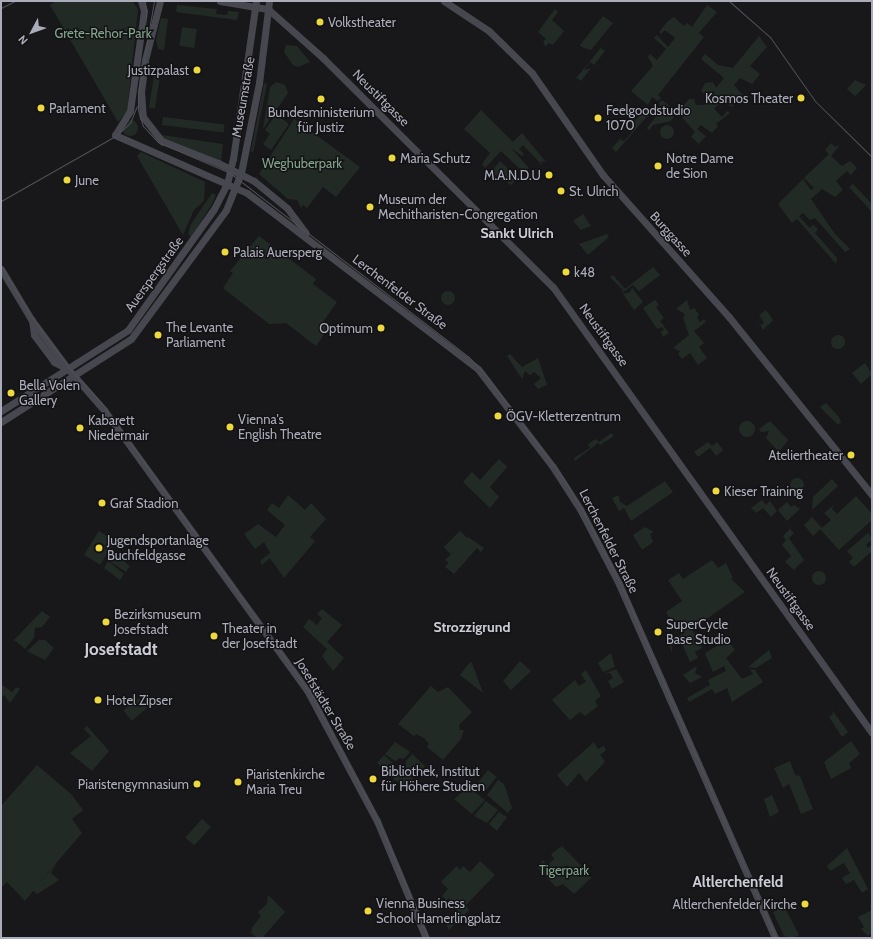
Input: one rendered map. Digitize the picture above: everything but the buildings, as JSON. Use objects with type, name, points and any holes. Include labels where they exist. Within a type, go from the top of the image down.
[{"type":"main road","name":"Lerchenfelder Straße","points":[[141,1],[144,11],[130,111],[115,135],[237,188],[308,237],[471,361],[564,482],[619,584],[775,938]]},
{"type":"main road","name":"Lerchenfelder Straße","points":[[160,1],[145,60],[141,98],[143,117],[162,141],[241,173],[287,208],[308,237]]},
{"type":"main road","name":"Neustiftgasse","points":[[220,1],[256,3],[268,9],[323,58],[553,287],[872,733]]},
{"type":"main road","points":[[264,1],[268,9]]},
{"type":"main road","name":"Museumstraße","points":[[237,188],[259,83],[268,1]]},
{"type":"main road","name":"Burggasse","points":[[444,1],[489,31],[532,72],[603,175],[729,317],[872,495]]},
{"type":"main road","name":"Museumstraße","points":[[231,169],[256,3]]},
{"type":"main road","name":"Auerspergstraße","points":[[1,411],[68,370],[128,330],[185,254],[227,184],[231,169]]},
{"type":"main road","name":"Auerspergstraße","points":[[1,422],[74,377],[134,336],[221,218],[237,188]]},
{"type":"main road","name":"Josefstädter Straße","points":[[1,269],[31,319],[34,335],[54,362],[68,370],[104,410],[309,694],[377,821],[426,938]]},
{"type":"green space","name":"Grete-Rehor-Park","points":[[56,1],[132,1],[138,9],[127,112],[118,122],[50,5]]},
{"type":"green space","points":[[177,5],[217,9],[216,14],[227,15],[228,11],[239,12],[237,20],[176,12]]},
{"type":"green space","points":[[707,5],[717,12],[699,33],[704,37],[658,95],[661,98],[658,101],[652,97],[648,105],[631,91],[653,66],[648,57],[650,54],[657,60],[666,49],[654,38],[657,35],[668,47],[675,38],[665,30],[661,34],[659,32],[668,21],[674,17],[684,26],[687,23],[692,27]]},
{"type":"green space","points":[[555,9],[558,12],[552,20],[564,31],[553,45],[548,43],[546,47],[543,42],[546,39],[538,32]]},
{"type":"green space","points":[[630,12],[601,48],[605,51],[594,65],[590,62],[584,70],[591,68],[581,81],[577,78],[573,82]]},
{"type":"green space","points":[[603,16],[613,23],[591,50],[582,47],[580,45]]},
{"type":"green space","points":[[161,18],[168,19],[164,50],[158,49],[156,40]]},
{"type":"green space","points":[[182,27],[197,29],[194,48],[179,46]]},
{"type":"green space","points":[[759,36],[767,47],[750,66],[760,74],[752,84],[740,78],[734,85],[743,95],[732,107],[722,100],[714,109],[722,117],[727,111],[730,113],[716,124],[718,126],[712,133],[701,125],[697,129],[706,136],[699,144],[691,137],[695,132],[681,116],[681,109],[689,99],[694,99],[696,105],[704,105],[708,97],[701,91],[705,83],[713,82],[716,88],[724,78],[701,59],[705,54],[718,65],[733,68]]},
{"type":"green space","points":[[286,45],[297,46],[310,62],[298,67],[293,65],[284,52]]},
{"type":"green space","points":[[154,76],[160,77],[155,109],[149,108]]},
{"type":"green space","points":[[855,80],[866,85],[855,96],[847,89]]},
{"type":"green space","points":[[276,82],[285,85],[288,93],[263,129],[270,87]]},
{"type":"green space","points":[[264,83],[267,84],[253,153],[251,151]]},
{"type":"green space","points":[[662,100],[677,112],[671,121],[653,125],[649,130],[647,128],[662,109],[659,103]]},
{"type":"green space","points":[[645,109],[650,113],[616,152],[612,148],[620,139],[624,141],[632,132],[628,129]]},
{"type":"green space","points":[[481,110],[513,142],[522,133],[546,162],[541,161],[542,165],[523,145],[519,149],[524,154],[522,156],[511,148],[529,168],[523,172],[501,151],[485,168],[482,164],[490,153],[464,129]]},
{"type":"green space","points":[[276,114],[289,124],[271,150],[263,144],[270,134],[265,130]]},
{"type":"green space","points":[[163,117],[225,125],[224,132],[162,125]]},
{"type":"green space","name":"Weghuberpark","points":[[294,119],[360,167],[336,197],[323,187],[307,208],[303,205],[301,208],[297,200],[288,199],[259,174]]},
{"type":"green space","points":[[130,120],[136,122],[138,128],[136,134],[130,136],[124,134],[122,128],[124,122]]},
{"type":"green space","points":[[667,125],[672,127],[674,132],[672,137],[667,139],[662,137],[660,132],[662,127]]},
{"type":"green space","points":[[162,135],[223,144],[221,162],[161,139]]},
{"type":"green space","points":[[831,143],[835,147],[840,145],[831,156],[842,166],[850,161],[857,168],[851,175],[847,171],[836,181],[843,190],[835,197],[822,189],[811,199],[835,234],[850,249],[845,252],[815,218],[810,220],[803,213],[799,216],[810,228],[813,225],[818,229],[815,233],[837,258],[836,264],[797,219],[792,223],[778,204],[803,179],[811,190],[814,188],[804,178],[829,154],[825,150]]},
{"type":"green space","points":[[141,152],[205,182],[204,201],[194,210],[183,235],[137,156]]},
{"type":"green space","points":[[500,161],[518,178],[511,185],[491,172]]},
{"type":"green space","points":[[853,184],[872,204],[872,212],[849,187]]},
{"type":"green space","points":[[212,193],[216,195],[212,204],[191,237],[188,234],[191,224]]},
{"type":"green space","points":[[583,214],[591,226],[581,230],[573,221]]},
{"type":"green space","points":[[607,234],[609,237],[588,255],[579,244]]},
{"type":"green space","points":[[259,236],[316,279],[313,284],[337,302],[323,322],[329,327],[316,346],[286,323],[269,324],[223,288],[233,273],[230,271]]},
{"type":"green space","points":[[653,267],[660,275],[639,291],[633,285],[622,293],[623,290],[610,277],[613,275],[625,289]]},
{"type":"green space","points":[[632,288],[643,302],[634,310],[623,294],[630,292]]},
{"type":"green space","points":[[445,291],[451,291],[455,295],[455,301],[451,305],[445,305],[441,301],[441,295]]},
{"type":"green space","points":[[655,300],[659,305],[656,307],[664,318],[660,321],[669,333],[663,337],[661,332],[664,329],[662,327],[657,329],[643,308]]},
{"type":"green space","points":[[687,300],[690,310],[694,308],[699,314],[697,318],[700,322],[704,319],[706,322],[694,331],[704,343],[699,347],[707,358],[698,365],[690,353],[682,359],[678,354],[680,351],[673,348],[689,335],[683,318],[685,314],[676,309]]},
{"type":"green space","points":[[766,310],[773,320],[763,330],[756,317],[761,325],[764,323],[759,315]]},
{"type":"green space","points":[[838,335],[843,337],[845,342],[843,347],[838,349],[833,347],[831,342],[833,337]]},
{"type":"green space","points":[[510,354],[522,367],[538,358],[547,385],[538,389],[534,384],[541,378],[534,372],[530,375],[525,371],[522,379],[507,356]]},
{"type":"green space","points":[[865,363],[872,374],[861,384],[852,373]]},
{"type":"green space","points":[[826,403],[839,417],[841,422],[838,425],[820,407]]},
{"type":"green space","points":[[747,421],[754,426],[755,429],[750,436],[747,437],[740,432],[739,429],[744,422]]},
{"type":"green space","points":[[770,421],[788,440],[779,452],[766,438],[769,431],[761,432],[759,429]]},
{"type":"green space","points":[[611,433],[614,436],[600,445],[598,443],[575,461],[574,458],[590,448],[588,444],[596,439],[599,442]]},
{"type":"green space","points":[[708,442],[712,446],[717,442],[723,450],[716,456],[710,448],[698,457],[694,452]]},
{"type":"green space","points":[[499,459],[507,467],[490,487],[499,497],[490,508],[463,482],[472,472],[480,480]]},
{"type":"green space","points":[[794,478],[800,478],[804,482],[804,488],[800,492],[794,492],[790,488],[790,482]]},
{"type":"green space","points":[[832,479],[838,486],[812,510],[813,497]]},
{"type":"green space","points":[[665,481],[673,492],[631,521],[624,508],[619,511],[612,498],[619,495],[620,502],[627,506]]},
{"type":"green space","points":[[288,495],[305,510],[311,503],[326,519],[310,537],[315,541],[284,578],[270,558],[262,565],[260,561],[270,553],[264,542],[255,549],[244,534],[258,524],[276,537],[285,525],[267,510],[272,503],[279,508]]},
{"type":"green space","points":[[856,496],[872,514],[872,520],[839,550],[820,529],[813,536],[804,525],[812,517],[822,528],[831,520],[824,513],[834,505],[832,509],[837,514]]},
{"type":"green space","points":[[762,500],[766,505],[770,501],[777,511],[771,517],[763,508],[756,513],[751,508]]},
{"type":"green space","points":[[787,502],[791,507],[794,505],[800,509],[787,521],[778,510]]},
{"type":"green space","points":[[645,527],[654,532],[650,534],[653,542],[642,550],[633,535]]},
{"type":"green space","points":[[790,529],[794,533],[789,538],[804,560],[794,570],[785,562],[791,556],[782,545],[786,540],[783,536]]},
{"type":"green space","name":"Jugendsportanlage Buchfeldgasse","points":[[99,531],[115,541],[100,565],[84,555]]},
{"type":"green space","points":[[460,531],[467,538],[451,554],[444,547]]},
{"type":"green space","points":[[868,533],[872,539],[866,545],[868,548],[872,545],[872,551],[854,567],[849,562],[853,558],[847,551]]},
{"type":"green space","points":[[468,537],[484,548],[481,552],[477,548],[454,574],[445,567],[449,563],[445,560]]},
{"type":"green space","points":[[114,554],[130,566],[126,572],[109,561]]},
{"type":"green space","points":[[712,560],[718,568],[726,563],[733,578],[731,579],[745,592],[692,629],[702,648],[695,652],[698,658],[690,662],[681,642],[672,646],[672,653],[668,642],[685,633],[680,622],[672,623],[666,612],[682,601],[668,580],[679,573],[683,579]]},
{"type":"green space","points":[[108,561],[124,574],[120,580],[104,568]]},
{"type":"green space","points":[[819,571],[824,573],[826,578],[824,583],[819,585],[814,583],[812,578],[814,573]]},
{"type":"green space","points":[[322,609],[342,625],[327,642],[344,658],[333,671],[322,656],[327,649],[303,627],[309,619],[317,625],[322,618],[317,614]]},
{"type":"green space","points":[[42,611],[50,617],[42,627],[35,628],[34,638],[25,649],[14,640]]},
{"type":"green space","points":[[39,640],[45,640],[54,648],[45,660],[27,651]]},
{"type":"green space","points":[[727,640],[735,650],[726,658],[742,679],[753,674],[750,669],[755,670],[763,682],[732,702],[727,688],[715,694],[712,689],[689,702],[687,698],[710,685],[708,680],[726,671],[724,666],[713,672],[705,653]]},
{"type":"green space","points":[[769,650],[772,658],[756,668],[748,667]]},
{"type":"green space","points":[[611,653],[615,667],[603,672],[598,663]]},
{"type":"green space","points":[[520,661],[531,671],[511,690],[503,681]]},
{"type":"green space","points":[[470,662],[472,663],[483,693],[460,675]]},
{"type":"green space","points":[[697,666],[695,673],[702,677],[690,683],[683,675]]},
{"type":"green space","points":[[616,669],[624,682],[612,689],[608,681],[613,678],[610,673],[604,674]]},
{"type":"green space","points":[[586,670],[601,696],[595,701],[598,706],[585,716],[580,712],[570,720],[552,700],[575,680],[579,686],[586,682],[581,674]]},
{"type":"green space","points":[[1,684],[12,692],[16,687],[20,689],[10,703],[4,695],[1,698]]},
{"type":"green space","points":[[431,686],[438,692],[448,687],[472,712],[459,725],[460,730],[464,730],[461,739],[443,760],[427,747],[429,744],[424,738],[416,734],[414,736],[398,724]]},
{"type":"green space","points":[[139,698],[147,708],[132,721],[123,711]]},
{"type":"green space","points":[[832,710],[848,732],[842,737],[829,717],[833,714]]},
{"type":"green space","points":[[87,726],[109,751],[92,771],[70,753],[91,736],[84,729]]},
{"type":"green space","points":[[851,741],[860,754],[849,763],[851,768],[831,779],[824,762]]},
{"type":"green space","points":[[395,742],[410,752],[404,759],[400,758],[395,761],[385,754]]},
{"type":"green space","points":[[594,742],[598,749],[604,746],[606,750],[600,755],[605,761],[586,782],[579,773],[567,787],[557,775]]},
{"type":"green space","points":[[412,754],[425,766],[416,778],[406,770],[406,761]]},
{"type":"green space","points":[[384,755],[393,763],[395,771],[391,776],[377,763]]},
{"type":"green space","points":[[790,761],[795,775],[800,776],[813,809],[801,814],[789,784],[783,788],[774,768]]},
{"type":"green space","points":[[37,765],[71,794],[83,810],[72,819],[82,833],[39,883],[57,863],[51,873],[59,880],[37,894],[33,891],[25,901],[7,882],[1,888],[1,806]]},
{"type":"green space","points":[[488,770],[497,777],[484,793],[476,786]]},
{"type":"green space","points":[[397,772],[405,772],[414,780],[408,789],[393,779]]},
{"type":"green space","points":[[498,780],[504,784],[512,808],[508,813],[487,795]]},
{"type":"green space","points":[[468,787],[485,800],[472,814],[454,799]]},
{"type":"green space","points":[[772,795],[779,812],[770,817],[764,799]]},
{"type":"green space","points":[[486,801],[498,810],[487,823],[474,816]]},
{"type":"green space","points":[[499,812],[507,817],[497,831],[489,824]]},
{"type":"green space","points":[[202,819],[211,827],[194,846],[185,838]]},
{"type":"green space","name":"Tigerpark","points":[[562,846],[592,877],[574,894],[563,884],[556,887],[537,867],[543,860],[547,865],[554,859],[551,854]]},
{"type":"green space","points":[[847,848],[868,889],[862,893],[854,880],[846,884],[842,878],[850,873],[844,863],[830,871],[827,866]]},
{"type":"green space","points":[[480,861],[495,875],[466,905],[469,910],[449,930],[446,923],[457,911],[449,898],[447,900],[442,896],[448,889],[441,882],[457,866],[460,870],[463,866],[470,872]]},
{"type":"green space","points":[[268,895],[285,912],[263,937],[257,938],[251,933],[252,928],[261,916],[258,912],[267,904]]},
{"type":"green space","points":[[782,902],[799,935],[792,938],[784,936],[773,912],[781,908],[779,904]]},
{"type":"green space","points":[[872,910],[872,933],[868,936],[861,929],[864,927],[858,917]]},
{"type":"tram line","points":[[1,8],[15,1]]},
{"type":"tram line","points":[[145,1],[146,17]]},
{"type":"tram line","points":[[154,1],[138,95],[138,110],[143,126],[158,142],[230,173],[468,356],[485,374],[565,481],[584,513],[620,583],[776,938]]},
{"type":"tram line","points":[[729,1],[770,37],[815,101],[872,157]]},
{"type":"tram line","points":[[1,201],[117,135],[130,123],[137,106]]},
{"type":"tram line","points":[[1,266],[30,315],[71,370],[103,405],[311,694],[378,820],[428,938]]},
{"type":"place","name":"Volkstheater","points":[[320,22]]},
{"type":"place","name":"Justizpalast","points":[[197,70]]},
{"type":"place","name":"Kosmos Theater","points":[[801,98]]},
{"type":"place","name":"Bundesministerium für Justiz","points":[[321,99]]},
{"type":"place","name":"Parlament","points":[[41,108]]},
{"type":"place","name":"Feelgoodstudio 1070","points":[[598,118]]},
{"type":"place","name":"Maria Schutz","points":[[392,158]]},
{"type":"place","name":"Notre Dame de Sion","points":[[658,166]]},
{"type":"place","name":"M.A.N.D.U","points":[[549,175]]},
{"type":"place","name":"June","points":[[67,180]]},
{"type":"place","name":"St. Ulrich","points":[[561,191]]},
{"type":"place","name":"Museum der Mechitharisten-Congregation","points":[[370,207]]},
{"type":"place","name":"Palais Auersperg","points":[[225,252]]},
{"type":"place","name":"k48","points":[[566,272]]},
{"type":"place","name":"Optimum","points":[[381,328]]},
{"type":"place","name":"The Levante Parliament","points":[[158,335]]},
{"type":"place","name":"Bella Volen Gallery","points":[[11,393]]},
{"type":"place","name":"ÖGV-Kletterzentrum","points":[[498,416]]},
{"type":"place","name":"Vienna's English Theatre","points":[[230,427]]},
{"type":"place","name":"Kabarett Niedermair","points":[[80,428]]},
{"type":"place","name":"Ateliertheater","points":[[851,455]]},
{"type":"place","name":"Kieser Training","points":[[716,491]]},
{"type":"place","name":"Graf Stadion","points":[[102,503]]},
{"type":"place","name":"Jugendsportanlage Buchfeldgasse","points":[[99,548]]},
{"type":"place","name":"Bezirksmuseum Josefstadt","points":[[106,622]]},
{"type":"place","name":"SuperCycle Base Studio","points":[[658,632]]},
{"type":"place","name":"Theater in der Josefstadt","points":[[214,636]]},
{"type":"place","name":"Hotel Zipser","points":[[98,700]]},
{"type":"place","name":"Bibliothek, Institut für Höhere Studien","points":[[373,779]]},
{"type":"place","name":"Piaristenkirche Maria Treu","points":[[238,782]]},
{"type":"place","name":"Piaristengymnasium","points":[[197,784]]},
{"type":"place","name":"Altlerchenfelder Kirche","points":[[805,904]]},
{"type":"place","name":"Vienna Business School Hamerlingplatz","points":[[368,911]]},
{"type":"district","name":"Sankt Ulrich","points":[[517,233]]},
{"type":"district","name":"Strozzigrund","points":[[472,627]]},
{"type":"district","name":"Josefstadt","points":[[121,650]]},
{"type":"district","name":"Altlerchenfeld","points":[[738,883]]}]
